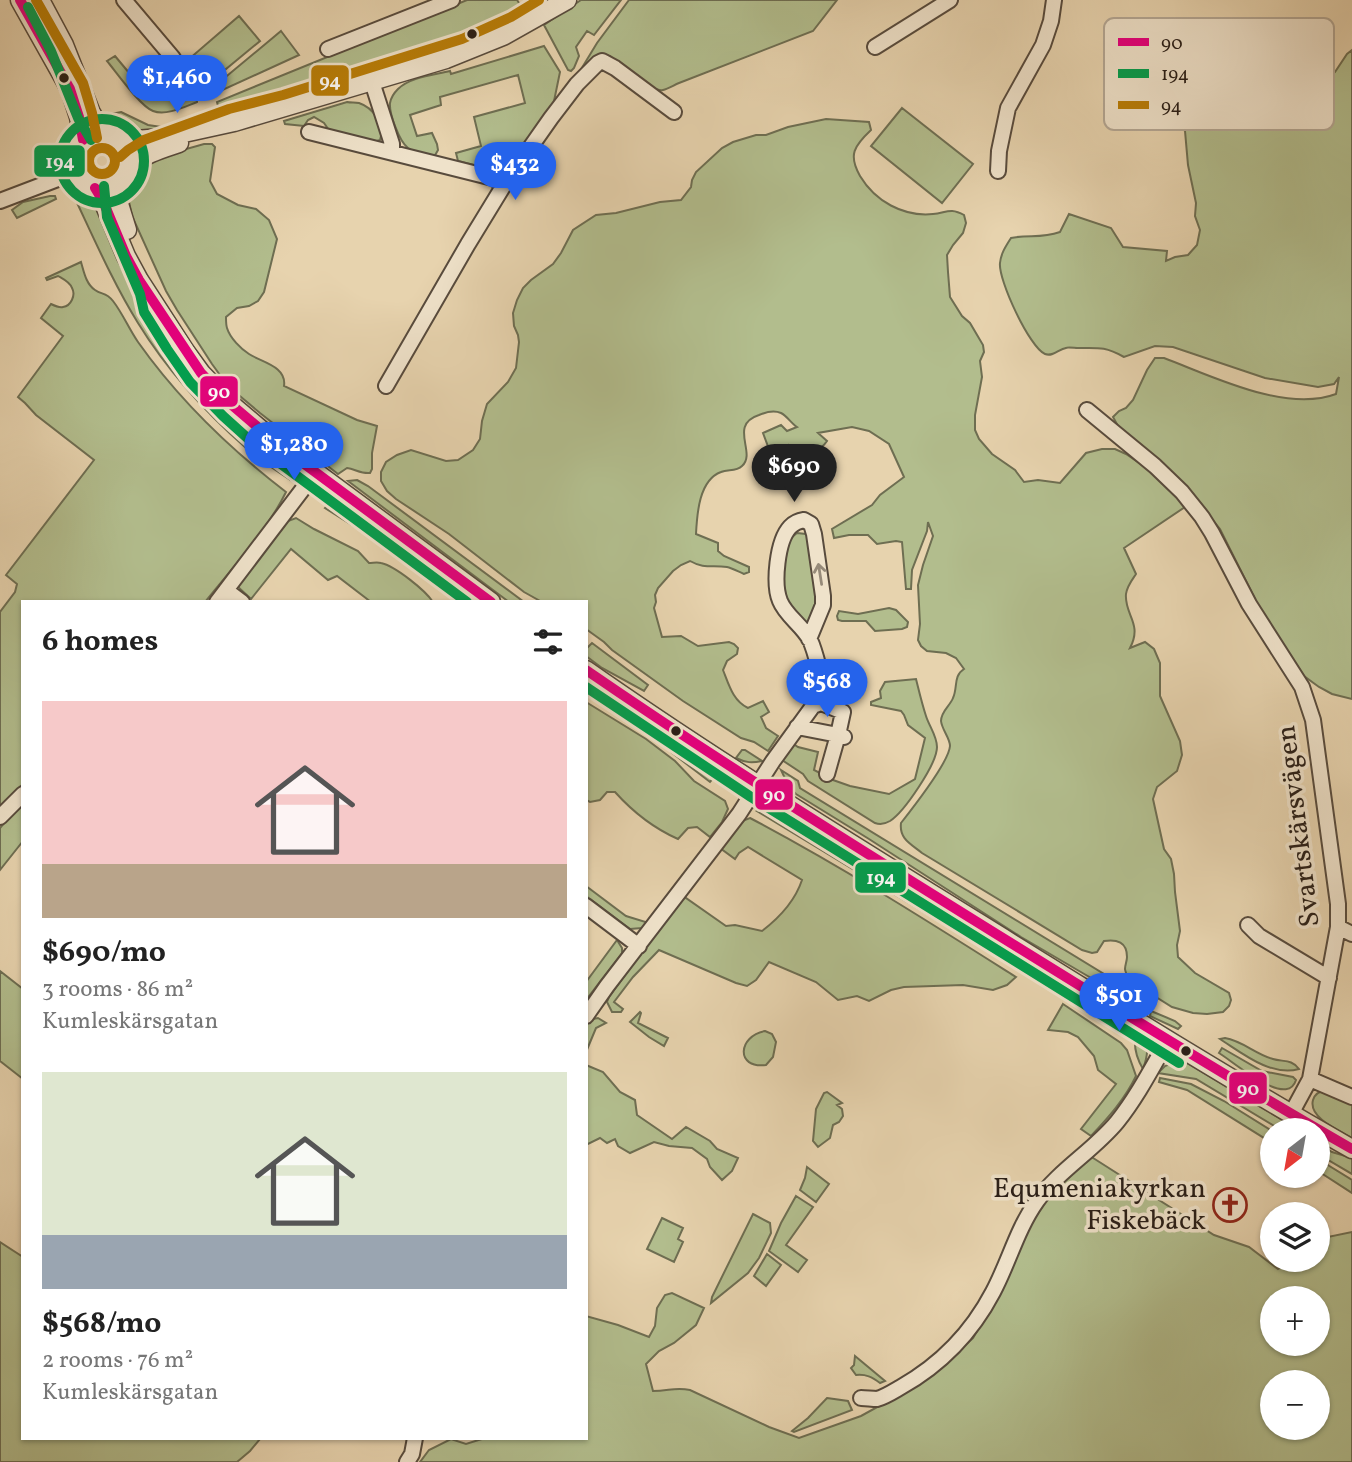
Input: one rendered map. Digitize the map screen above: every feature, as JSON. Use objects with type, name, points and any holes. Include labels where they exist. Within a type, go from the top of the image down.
[{"type":"street","points":[[20,0],[69,89],[79,117],[83,140]]},
{"type":"street","points":[[40,0],[64,45],[91,113],[103,133]]},
{"type":"street","points":[[124,0],[173,58]]},
{"type":"street","points":[[328,49],[452,0]]},
{"type":"street","points":[[123,141],[161,138],[234,122],[446,59],[488,43],[542,16],[567,0]]},
{"type":"street","points":[[875,47],[950,0]]},
{"type":"street","points":[[998,171],[999,151],[1008,108],[1043,46],[1051,21],[1050,2]]},
{"type":"street","points":[[386,386],[505,185],[562,104],[598,62],[602,61],[615,68],[674,113]]},
{"type":"street","points":[[372,82],[393,152]]},
{"type":"street","points":[[130,167],[130,154],[123,141],[113,135],[94,134],[83,140],[75,152],[74,165],[83,182],[95,188],[108,189],[124,179],[136,161],[150,153],[234,122]]},
{"type":"street","points":[[309,132],[494,178],[505,185]]},
{"type":"street","points":[[0,201],[76,172]]},
{"type":"street","points":[[118,184],[120,213],[153,290],[156,305]]},
{"type":"street","points":[[95,188],[139,280],[178,342],[214,386],[263,433],[488,600]]},
{"type":"street","name":"Svartskärsvägen","points":[[1087,410],[1155,466],[1182,492],[1202,517],[1249,604],[1302,688],[1313,720],[1338,904],[1345,930],[1329,978],[1310,1079],[1291,1114]]},
{"type":"street","points":[[222,596],[315,473]]},
{"type":"street","points":[[810,639],[823,605],[823,597],[814,534],[811,524],[804,520],[791,525],[786,533],[776,569],[776,586],[780,601],[787,612],[810,639],[825,695],[821,703]]},
{"type":"street","points":[[588,671],[758,785],[1168,1040],[1352,1149]]},
{"type":"street","points":[[588,1013],[739,814],[797,727],[813,706],[821,703],[844,712],[841,736],[827,774]]},
{"type":"street","points":[[797,727],[841,736]]},
{"type":"street","points":[[0,817],[21,796]]},
{"type":"street","points":[[588,908],[639,946]]},
{"type":"street","name":"Svartskärsvägen","points":[[1248,925],[1259,936],[1329,978]]},
{"type":"street","points":[[861,1398],[877,1399],[915,1379],[961,1339],[993,1293],[1018,1234],[1038,1200],[1064,1171],[1117,1122],[1168,1040]]},
{"type":"street","points":[[1310,1079],[1352,1097]]},
{"type":"street","points":[[407,1462],[412,1454],[415,1440]]},
{"type":"green space","points":[[467,0],[517,0],[521,6],[511,21],[467,40],[227,112],[219,109],[217,102]]},
{"type":"green space","points":[[581,0],[621,0],[594,35],[587,31],[576,47],[579,56],[571,71],[544,25]]},
{"type":"green space","points":[[629,0],[837,0],[813,31],[658,90],[644,83],[610,56],[604,55],[580,71]]},
{"type":"green space","points":[[239,16],[260,41],[209,83],[189,59]]},
{"type":"green space","points":[[281,31],[299,55],[216,93],[210,90]]},
{"type":"green space","points":[[544,46],[560,72],[553,106],[510,168],[497,171],[458,161],[456,153],[481,146],[474,117],[525,103],[518,75],[440,97],[441,105],[410,115],[417,136],[432,133],[438,150],[434,157],[408,148],[401,139],[395,127],[390,101],[403,85],[422,77],[450,71],[451,74]]},
{"type":"green space","points":[[1352,50],[1352,699],[1332,694],[1304,676],[1261,611],[1220,529],[1184,485],[1118,426],[1113,417],[1133,400],[1155,358],[1164,358],[1249,390],[1294,399],[1316,399],[1336,394],[1339,377],[1334,384],[1318,387],[1265,378],[1173,347],[1155,346],[1124,357],[1106,349],[1096,348],[1067,348],[1045,354],[1031,340],[1004,284],[1001,256],[1011,238],[1060,232],[1069,214],[1111,228],[1123,247],[1167,251],[1166,261],[1188,255],[1197,245],[1200,230],[1195,216],[1196,203],[1188,165],[1185,131],[1334,130],[1334,73]]},
{"type":"green space","points":[[115,56],[150,98],[181,74],[194,90],[197,102],[169,112],[153,111],[135,96],[107,61]]},
{"type":"green space","points":[[347,102],[364,105],[374,113],[380,123],[380,140],[371,143],[331,133],[324,123],[314,117],[304,126],[285,124],[284,121]]},
{"type":"green space","points":[[902,108],[973,164],[942,203],[871,146]]},
{"type":"green space","points":[[121,112],[148,125],[168,128],[165,131],[123,132],[101,116]]},
{"type":"green space","points":[[826,119],[869,122],[871,130],[857,146],[854,162],[860,176],[874,193],[891,206],[911,213],[951,211],[964,215],[966,223],[963,233],[947,255],[950,297],[983,345],[975,430],[992,454],[1015,470],[1024,482],[1038,480],[1060,483],[1086,453],[1115,449],[1157,475],[1185,507],[1124,548],[1136,574],[1127,588],[1126,601],[1135,632],[1130,648],[1145,642],[1154,649],[1160,663],[1160,696],[1180,741],[1182,755],[1177,771],[1157,787],[1153,799],[1164,849],[1171,859],[1174,874],[1180,931],[1178,957],[1195,973],[1229,993],[1231,1000],[1223,1012],[1193,1013],[1172,1007],[1129,980],[1125,969],[1127,952],[1120,943],[1104,941],[1097,952],[1082,950],[922,853],[904,837],[901,823],[948,753],[950,743],[941,717],[953,698],[958,675],[964,669],[956,658],[946,653],[927,651],[918,640],[918,585],[933,536],[928,522],[912,570],[911,589],[906,589],[902,542],[877,544],[868,535],[834,538],[832,529],[872,505],[880,495],[904,477],[889,444],[869,431],[852,427],[818,433],[827,441],[824,445],[789,462],[788,445],[769,449],[763,433],[781,425],[787,431],[797,427],[783,414],[776,412],[764,413],[750,420],[745,425],[744,432],[746,460],[740,468],[721,472],[708,482],[701,499],[696,534],[718,543],[718,551],[749,567],[749,572],[744,574],[727,567],[704,566],[690,561],[673,571],[655,595],[654,608],[662,637],[681,636],[698,646],[729,642],[738,648],[737,654],[727,661],[723,670],[732,692],[743,705],[748,708],[763,701],[769,712],[761,717],[766,728],[778,736],[768,751],[741,738],[683,701],[588,630],[588,600],[538,600],[524,592],[449,534],[396,499],[381,481],[381,472],[386,462],[411,450],[446,461],[458,460],[473,450],[480,439],[487,404],[508,382],[516,368],[519,342],[513,313],[517,300],[531,280],[553,264],[573,230],[596,215],[681,200],[691,187],[696,172],[722,148],[733,142]]},
{"type":"green space","points":[[212,144],[215,147],[210,181],[217,194],[238,205],[256,209],[269,220],[277,239],[264,292],[258,301],[237,308],[226,317],[228,332],[246,352],[277,369],[284,379],[284,386],[357,420],[377,426],[370,473],[347,468],[338,474],[228,386],[166,291],[132,216],[128,185],[147,160]]},
{"type":"green space","points":[[71,190],[83,192],[94,202],[186,365],[235,421],[287,468],[289,479],[231,434],[201,405],[161,357],[120,291]]},
{"type":"green space","points":[[55,196],[56,199],[17,218],[12,210],[23,202]]},
{"type":"green space","points":[[81,262],[89,284],[113,301],[138,342],[188,404],[245,459],[286,492],[259,535],[207,600],[21,600],[21,786],[0,807],[0,612],[15,592],[17,584],[6,575],[94,460],[36,415],[18,397],[63,336],[41,318],[51,304],[66,306],[73,297],[72,288],[66,281],[58,276],[47,280],[46,278]]},
{"type":"green space","points":[[357,480],[368,486],[521,600],[506,600],[348,481]]},
{"type":"green space","points":[[333,499],[467,595],[461,600],[390,549],[325,508]]},
{"type":"green space","points":[[296,518],[358,551],[369,563],[381,563],[394,569],[417,585],[431,600],[368,600],[337,576],[328,580],[291,549],[251,599],[237,586],[288,521]]},
{"type":"green space","points":[[797,533],[808,536],[818,604],[809,623],[794,612],[785,600],[783,592],[784,554],[788,542]]},
{"type":"green space","points":[[889,608],[896,610],[908,622],[907,627],[875,631],[866,621],[842,621],[838,620],[837,616],[839,611],[858,614]]},
{"type":"green space","points":[[592,643],[648,685],[644,691],[588,658],[588,647]]},
{"type":"green space","points":[[916,679],[927,720],[936,739],[936,755],[919,787],[890,821],[875,823],[808,781],[803,774],[782,760],[792,743],[818,752],[814,770],[833,780],[889,794],[915,779],[925,738],[908,725],[901,711],[871,705],[871,702],[881,698],[880,691],[885,682]]},
{"type":"green space","points":[[588,684],[634,718],[631,723],[588,696]]},
{"type":"green space","points":[[588,703],[646,739],[675,761],[694,781],[725,801],[728,809],[710,837],[697,827],[688,828],[678,839],[644,819],[615,792],[607,792],[600,800],[590,802]]},
{"type":"green space","points":[[667,741],[686,751],[717,774],[710,782],[671,752]]},
{"type":"green space","points":[[742,750],[762,761],[749,762],[736,758]]},
{"type":"green space","points":[[781,770],[798,781],[800,788],[1135,993],[1140,1001],[1139,1006],[1021,937],[796,794],[789,787]]},
{"type":"green space","points":[[21,806],[21,844],[0,870],[0,828]]},
{"type":"green space","points":[[772,809],[788,817],[999,945],[1039,975],[1036,980],[757,811]]},
{"type":"green space","points":[[750,818],[918,915],[1016,977],[1007,985],[993,990],[963,985],[904,987],[869,1001],[857,996],[838,1000],[816,982],[769,962],[756,980],[747,986],[659,950],[614,1002],[623,1009],[621,1012],[612,1012],[607,1002],[609,997],[683,896],[726,926],[735,925],[762,931],[791,902],[802,880],[748,847],[735,859],[720,848],[742,821]]},
{"type":"green space","points":[[588,888],[626,916],[649,923],[642,928],[630,929],[588,898]]},
{"type":"green space","points":[[617,940],[622,953],[588,997],[588,979]]},
{"type":"green space","points":[[0,971],[21,987],[21,1077],[0,1061]]},
{"type":"green space","points":[[1071,993],[1127,1025],[1123,1029],[1115,1030],[1068,999]]},
{"type":"green space","points":[[1063,1004],[1121,1043],[1127,1050],[1136,1076],[1110,1115],[1091,1136],[1081,1129],[1116,1084],[1098,1070],[1094,1056],[1078,1037],[1068,1032],[1048,1030]]},
{"type":"green space","points":[[1151,1011],[1181,1026],[1178,1029],[1150,1016]]},
{"type":"green space","points":[[640,1012],[638,1023],[668,1038],[664,1046],[630,1022]]},
{"type":"green space","points":[[598,1018],[606,1023],[596,1028],[588,1047],[588,1020]]},
{"type":"green space","points":[[765,1031],[772,1034],[776,1042],[773,1057],[766,1065],[756,1065],[745,1057],[745,1045],[756,1034]]},
{"type":"green space","points":[[1138,1034],[1147,1050],[1143,1069],[1136,1050],[1135,1038]]},
{"type":"green space","points":[[1225,1038],[1267,1057],[1290,1062],[1299,1069],[1288,1071],[1268,1067],[1220,1039]]},
{"type":"green space","points":[[1222,1048],[1262,1071],[1293,1077],[1296,1080],[1291,1088],[1272,1087],[1219,1053]]},
{"type":"green space","points":[[1175,1062],[1187,1063],[1279,1118],[1261,1118],[1196,1079],[1158,1073]]},
{"type":"green space","points":[[588,1066],[603,1072],[620,1092],[635,1100],[637,1115],[672,1139],[686,1127],[710,1141],[717,1149],[738,1158],[732,1171],[722,1180],[710,1167],[707,1159],[692,1148],[654,1142],[630,1153],[618,1146],[615,1139],[607,1143],[600,1138],[588,1144]]},
{"type":"green space","points":[[1160,1078],[1191,1084],[1224,1101],[1260,1124],[1260,1136],[1187,1090],[1159,1082]]},
{"type":"green space","points":[[1326,1090],[1352,1100],[1352,1138],[1330,1125],[1330,1118],[1320,1118],[1315,1113],[1313,1100],[1318,1093]]},
{"type":"green space","points":[[827,1092],[842,1103],[837,1105],[842,1109],[843,1116],[833,1125],[830,1138],[818,1147],[813,1141],[816,1109]]},
{"type":"green space","points":[[1330,1151],[1352,1158],[1352,1174],[1330,1161]]},
{"type":"green space","points":[[1090,1156],[1214,1235],[1249,1247],[1260,1255],[1260,1272],[1330,1272],[1330,1237],[1352,1232],[1352,1462],[420,1462],[429,1450],[449,1440],[466,1444],[479,1440],[588,1440],[588,1317],[649,1337],[655,1326],[657,1308],[665,1295],[672,1293],[704,1308],[696,1325],[659,1351],[646,1364],[653,1391],[690,1390],[799,1438],[861,1416],[912,1388],[973,1338],[994,1302],[1028,1229],[1047,1199]]},
{"type":"green space","points":[[1330,1166],[1352,1180],[1352,1193],[1330,1179]]},
{"type":"green space","points":[[807,1167],[829,1184],[816,1202],[800,1190]]},
{"type":"green space","points":[[796,1196],[813,1207],[786,1245],[807,1260],[798,1272],[769,1251]]},
{"type":"green space","points":[[753,1214],[770,1223],[771,1233],[748,1273],[711,1303],[712,1297]]},
{"type":"green space","points":[[662,1218],[683,1228],[678,1239],[683,1242],[674,1262],[647,1249]]},
{"type":"green space","points":[[0,1242],[21,1256],[21,1440],[259,1440],[237,1462],[0,1462]]},
{"type":"green space","points":[[767,1254],[781,1265],[766,1286],[754,1276]]},
{"type":"green space","points":[[855,1356],[885,1381],[880,1383],[869,1376],[856,1375],[851,1368]]},
{"type":"green space","points":[[827,1398],[848,1401],[852,1410],[792,1431],[808,1418]]},
{"type":"transit line","name":"90","points":[[20,0],[70,89],[83,140]]},
{"type":"transit line","name":"94","points":[[36,0],[83,83],[97,138]]},
{"type":"transit line","name":"94","points":[[120,157],[144,140],[229,109],[283,95],[462,39],[511,17],[539,0]]},
{"type":"transit line","name":"194","points":[[28,7],[51,51],[78,118],[91,140]]},
{"type":"transit line","name":"194","points":[[102,119],[118,122],[132,131],[141,145],[144,161],[141,177],[132,191],[118,200],[102,203],[86,200],[72,191],[63,177],[60,161],[63,145],[72,131],[86,122],[102,119]]},
{"type":"transit line","name":"94","points":[[102,148],[111,152],[115,161],[111,170],[102,174],[93,170],[89,161],[93,152],[102,148]]},
{"type":"transit line","name":"194","points":[[104,186],[107,217],[140,294],[144,312],[190,382],[254,444],[464,600]]},
{"type":"transit line","name":"90","points":[[95,188],[139,280],[201,373],[233,406],[280,446],[488,600]]},
{"type":"transit line","name":"90","points":[[588,671],[731,767],[878,860],[1163,1037],[1352,1149]]},
{"type":"transit line","name":"194","points":[[588,688],[751,797],[1179,1063]]},
{"type":"place","name":"Equmeniakyrkan Fiskebäck","points":[[1230,1205]]}]
